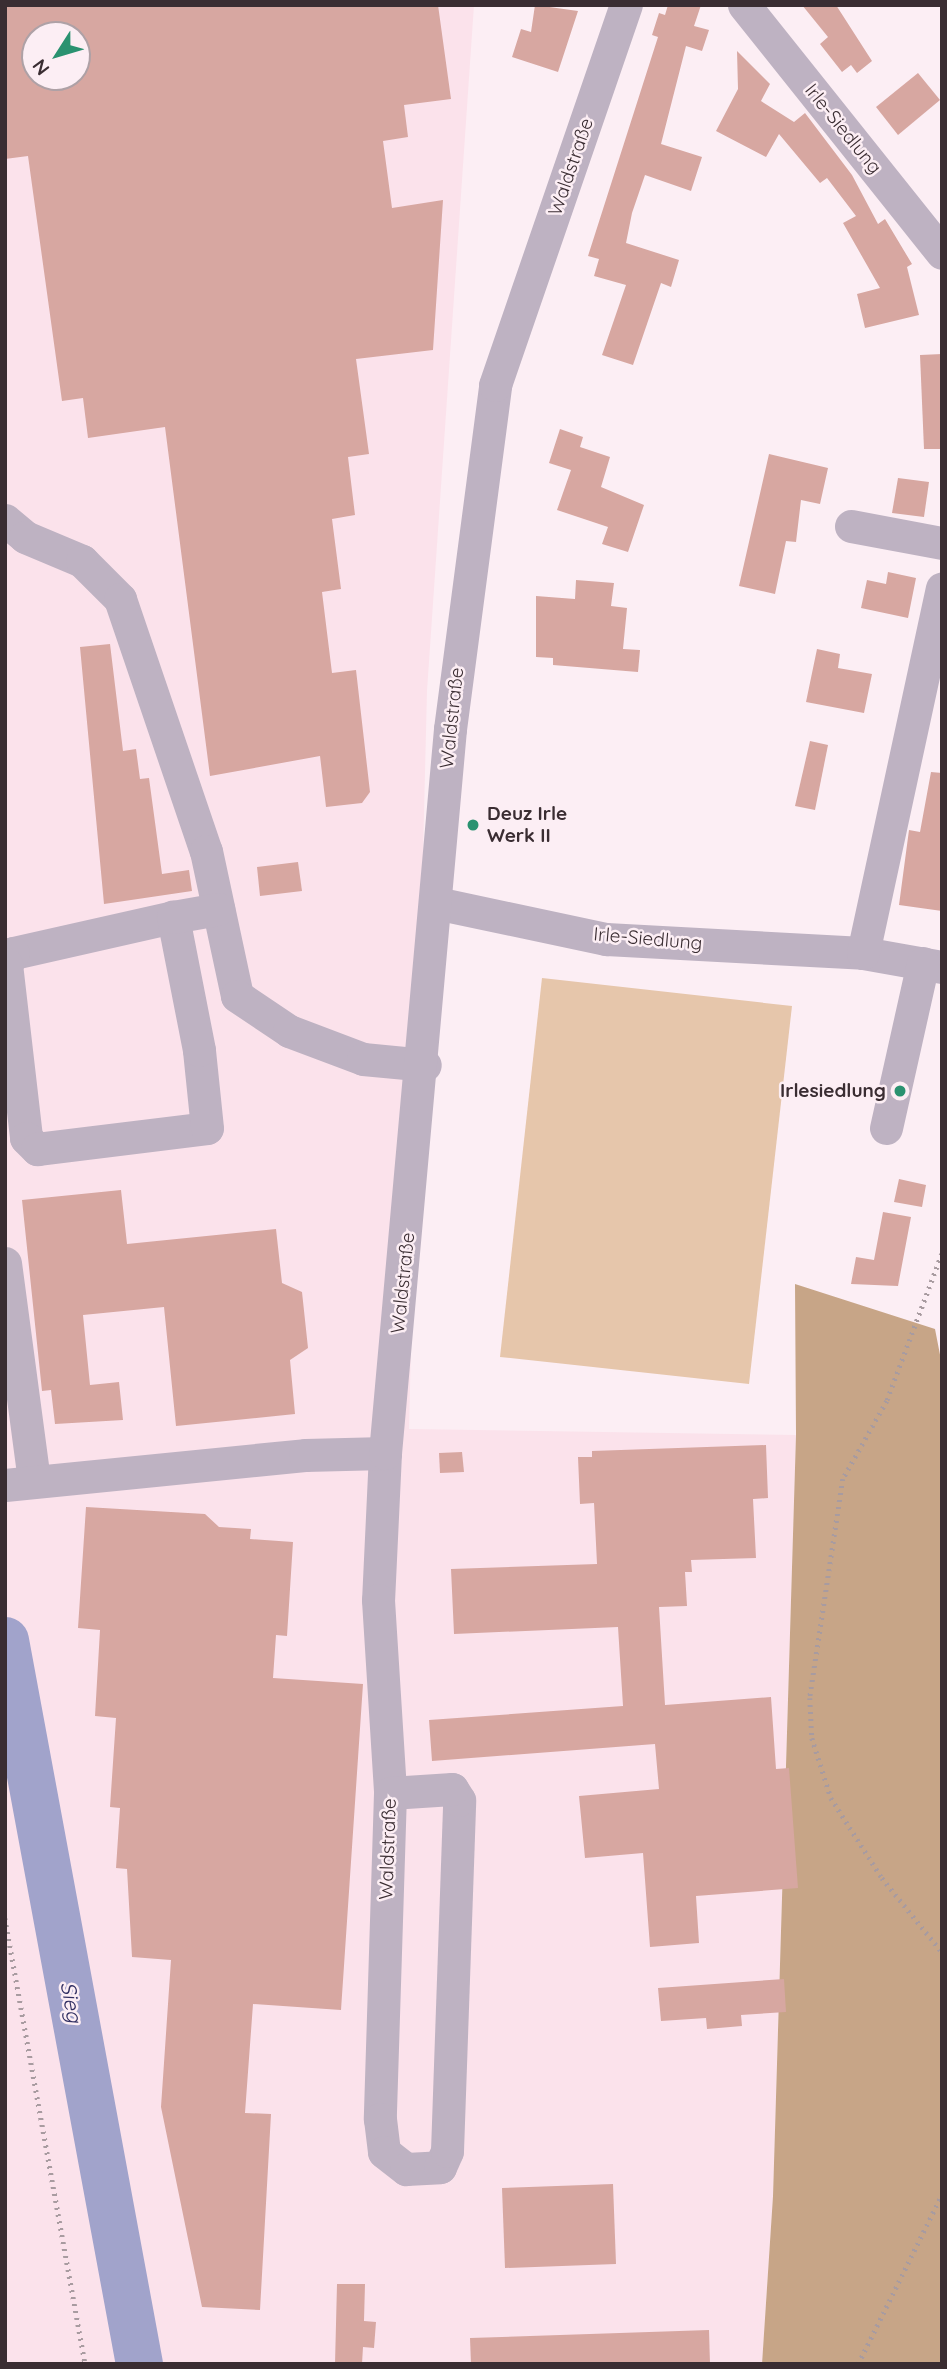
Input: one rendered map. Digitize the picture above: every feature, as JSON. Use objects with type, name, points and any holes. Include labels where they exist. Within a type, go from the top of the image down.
[{"type":"street","name":"Waldstraße","points":[[390,1793],[452,1789],[459,1800],[447,2151],[440,2167],[406,2169],[384,2152],[380,2119],[390,1793],[378,1600],[385,1453],[425,1065],[436,903],[471,538],[495,384],[626,5]]},
{"type":"street","name":"Irle-Siedlung","points":[[744,5],[942,253]]},
{"type":"street","points":[[5,520],[25,537],[82,561],[120,599],[206,851],[237,996],[289,1031],[363,1059],[425,1065]]},
{"type":"street","points":[[851,526],[942,543]]},
{"type":"street","points":[[863,953],[942,588]]},
{"type":"street","name":"Irle-Siedlung","points":[[436,903],[606,939],[863,953],[932,965]]},
{"type":"street","points":[[173,917],[199,1050],[207,1128],[37,1149],[26,1138],[6,964],[13,953],[173,917],[218,909]]},
{"type":"street","points":[[886,1128],[932,965]]},
{"type":"street","points":[[5,1263],[20,1483],[305,1455],[385,1453]]},
{"type":"path","points":[[942,1254],[887,1401],[843,1479],[810,1698],[812,1738],[831,1798],[882,1878],[942,1952]]},
{"type":"path","points":[[5,1918],[85,2364]]},
{"type":"path","points":[[858,2364],[942,2194]]},
{"type":"shaded area","points":[[5,5],[474,5],[427,691],[409,1429],[796,1435],[773,2196],[762,2364],[5,2364]]},
{"type":"shaded area","points":[[542,978],[792,1006],[749,1384],[500,1357]]},
{"type":"shaded area","points":[[795,1284],[935,1329],[942,1365],[942,2364],[762,2364],[773,2196],[796,1435]]},
{"type":"building","points":[[5,5],[438,5],[451,99],[404,105],[408,137],[383,141],[392,208],[443,200],[433,350],[356,359],[369,454],[348,457],[355,515],[332,519],[341,589],[322,592],[332,673],[356,670],[370,792],[362,803],[326,807],[320,756],[210,776],[165,427],[88,438],[83,398],[62,401],[28,156],[5,159]]},
{"type":"building","points":[[535,5],[578,11],[558,72],[512,57],[521,29],[531,32]]},
{"type":"building","points":[[668,5],[701,5],[694,26],[709,30],[702,51],[686,46],[661,144],[702,157],[691,191],[645,175],[632,213],[626,243],[679,260],[671,287],[661,283],[633,365],[602,355],[626,285],[594,276],[599,259],[588,256],[658,37],[652,35],[659,13],[665,15]]},
{"type":"building","points":[[802,5],[836,5],[872,61],[857,73],[851,65],[842,72],[820,44],[828,37]]},
{"type":"building","points":[[737,51],[770,84],[761,101],[794,122],[805,113],[852,175],[878,224],[885,219],[912,264],[907,267],[919,315],[865,328],[857,294],[880,288],[843,223],[856,216],[827,178],[820,183],[779,134],[766,157],[716,131],[738,89]]},
{"type":"building","points":[[918,73],[940,100],[898,135],[876,107]]},
{"type":"building","points":[[942,354],[942,449],[924,449],[920,355]]},
{"type":"building","points":[[560,429],[583,437],[580,447],[610,457],[601,487],[644,505],[628,552],[602,544],[608,527],[557,510],[571,470],[549,463]]},
{"type":"building","points":[[769,454],[828,468],[820,504],[801,500],[796,542],[786,541],[775,594],[739,586]]},
{"type":"building","points":[[898,478],[929,482],[924,517],[892,513]]},
{"type":"building","points":[[888,572],[916,578],[908,618],[861,608],[867,580],[886,584]]},
{"type":"building","points":[[576,580],[614,583],[611,606],[627,608],[623,649],[640,650],[638,672],[553,665],[553,658],[536,657],[536,596],[575,599]]},
{"type":"building","points":[[110,644],[123,751],[136,749],[140,779],[149,778],[162,874],[189,870],[192,891],[104,904],[80,647]]},
{"type":"building","points":[[817,649],[840,654],[838,668],[872,674],[864,713],[806,702]]},
{"type":"building","points":[[810,741],[828,745],[815,810],[795,806]]},
{"type":"building","points":[[931,772],[942,773],[942,911],[899,905],[909,830],[920,832]]},
{"type":"building","points":[[298,862],[302,891],[260,896],[257,867]]},
{"type":"building","points":[[899,1179],[926,1185],[922,1207],[894,1202]]},
{"type":"building","points":[[121,1190],[127,1244],[276,1229],[282,1283],[302,1292],[308,1348],[290,1360],[295,1414],[176,1426],[164,1307],[83,1315],[90,1385],[119,1382],[123,1420],[55,1424],[51,1390],[42,1391],[22,1200]]},
{"type":"building","points":[[883,1212],[911,1217],[898,1286],[851,1284],[856,1257],[874,1260]]},
{"type":"building","points":[[766,1445],[768,1498],[753,1499],[756,1558],[691,1560],[692,1572],[685,1572],[687,1606],[659,1607],[665,1705],[771,1697],[776,1769],[789,1768],[798,1888],[696,1896],[699,1943],[650,1947],[643,1853],[585,1858],[579,1796],[659,1789],[655,1744],[432,1761],[429,1720],[623,1706],[618,1627],[454,1634],[451,1569],[597,1564],[594,1503],[580,1504],[578,1457],[592,1457],[592,1451]]},
{"type":"building","points":[[462,1452],[464,1472],[440,1473],[439,1453]]},
{"type":"building","points":[[86,1507],[205,1514],[219,1527],[251,1529],[250,1539],[293,1542],[287,1636],[276,1635],[273,1678],[363,1684],[341,2010],[253,2004],[245,2113],[271,2114],[260,2310],[202,2307],[161,2107],[171,1960],[132,1957],[127,1869],[116,1868],[120,1808],[110,1807],[116,1718],[95,1716],[100,1630],[78,1628]]},
{"type":"building","points":[[784,1979],[786,2012],[741,2015],[742,2026],[707,2029],[706,2018],[661,2021],[658,1988]]},
{"type":"building","points":[[613,2184],[616,2264],[505,2268],[502,2188]]},
{"type":"building","points":[[337,2284],[365,2284],[364,2321],[376,2322],[374,2348],[363,2347],[362,2364],[335,2364]]},
{"type":"building","points":[[709,2330],[710,2364],[471,2364],[470,2338]]},
{"type":"waterway","name":"Sieg","points":[[5,1640],[139,2364]]},
{"type":"place","name":"Deuz Irle Werk II","points":[[473,825]]},
{"type":"place","name":"Irlesiedlung","points":[[900,1091]]}]
